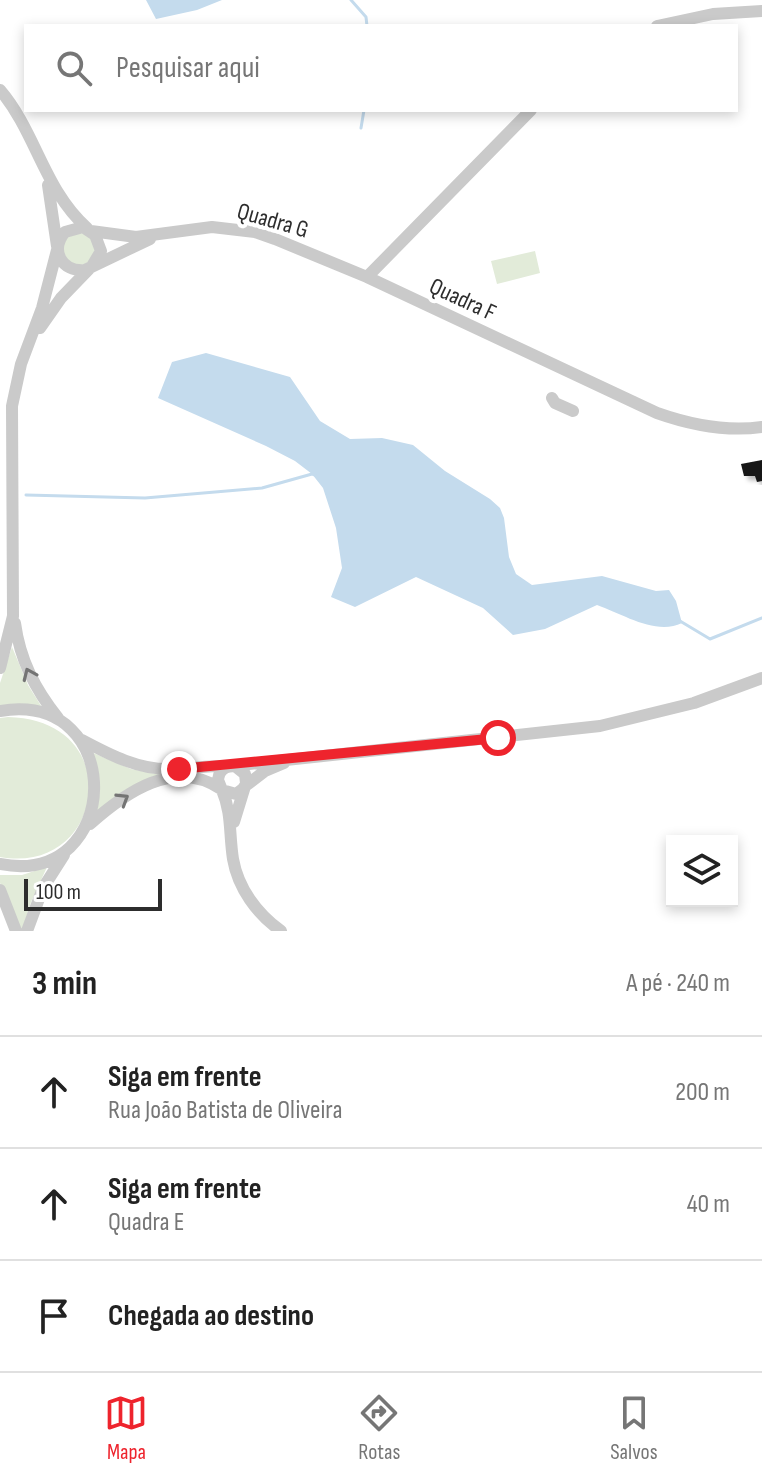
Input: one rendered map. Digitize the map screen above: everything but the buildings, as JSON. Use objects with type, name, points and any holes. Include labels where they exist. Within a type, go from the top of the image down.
[{"type":"street","points":[[666,24],[713,14],[762,11]]},
{"type":"street","points":[[0,90],[21,117],[62,203],[99,240],[101,251],[92,267],[55,306],[28,348]]},
{"type":"street","points":[[367,277],[529,112]]},
{"type":"street","points":[[45,170],[57,249],[62,262],[72,270],[92,267]]},
{"type":"street","name":"Quadra G","points":[[90,230],[136,237],[212,227],[255,232],[367,277]]},
{"type":"street","points":[[0,668],[13,616],[11,428],[15,385],[45,297],[61,236],[71,229],[90,230]]},
{"type":"street","name":"Quadra G","points":[[92,267],[163,234]]},
{"type":"street","name":"Quadra F","points":[[367,277],[657,413],[702,426],[762,427]]},
{"type":"street","points":[[552,398],[555,403],[573,411]]},
{"type":"street","points":[[13,616],[29,674],[62,723],[80,739],[119,758],[152,768],[230,766],[272,759],[298,759],[600,726],[694,703],[762,678]]},
{"type":"street","points":[[0,711],[26,710],[62,723]]},
{"type":"street","points":[[80,739],[90,757],[96,782],[94,808],[85,829]]},
{"type":"street","points":[[27,931],[53,869],[85,829],[126,796],[168,777],[198,777],[231,794],[271,768],[298,759]]},
{"type":"street","points":[[232,833],[245,774],[239,768],[230,766],[218,775],[229,808],[234,861],[246,893],[260,914],[281,931]]},
{"type":"street","points":[[0,864],[35,865],[56,857],[73,844]]},
{"type":"street","points":[[0,890],[16,931]]},
{"type":"green space","points":[[79,233],[90,238],[95,249],[90,260],[79,265],[68,260],[63,249],[68,238]]},
{"type":"green space","points":[[535,251],[540,273],[497,284],[491,261]]},
{"type":"green space","points":[[12,647],[28,685],[43,709],[18,704],[0,707],[0,683]]},
{"type":"green space","points":[[0,718],[47,725],[73,743],[86,768],[89,795],[81,822],[63,844],[35,857],[0,857]]},
{"type":"green space","points":[[91,752],[131,769],[161,775],[96,812],[100,782]]},
{"type":"green space","points":[[47,867],[22,931],[0,883],[0,875],[22,875]]},
{"type":"water","points":[[146,0],[222,0],[197,10],[156,19]]},
{"type":"water","points":[[206,353],[290,377],[320,421],[350,439],[382,438],[413,445],[445,471],[490,499],[500,508],[504,518],[509,557],[516,574],[532,585],[602,576],[656,591],[669,590],[676,601],[682,623],[661,627],[651,625],[597,605],[545,629],[513,635],[483,608],[416,577],[355,607],[331,597],[342,568],[336,528],[323,488],[312,474],[266,446],[158,398],[172,362]]},
{"type":"waterway","points":[[351,0],[366,17],[367,24]]},
{"type":"waterway","points":[[361,128],[364,112]]},
{"type":"waterway","points":[[26,495],[145,498],[262,488],[315,475]]},
{"type":"waterway","points":[[680,621],[710,639],[762,618]]},
{"type":"route","points":[[179,769],[498,738]]}]
